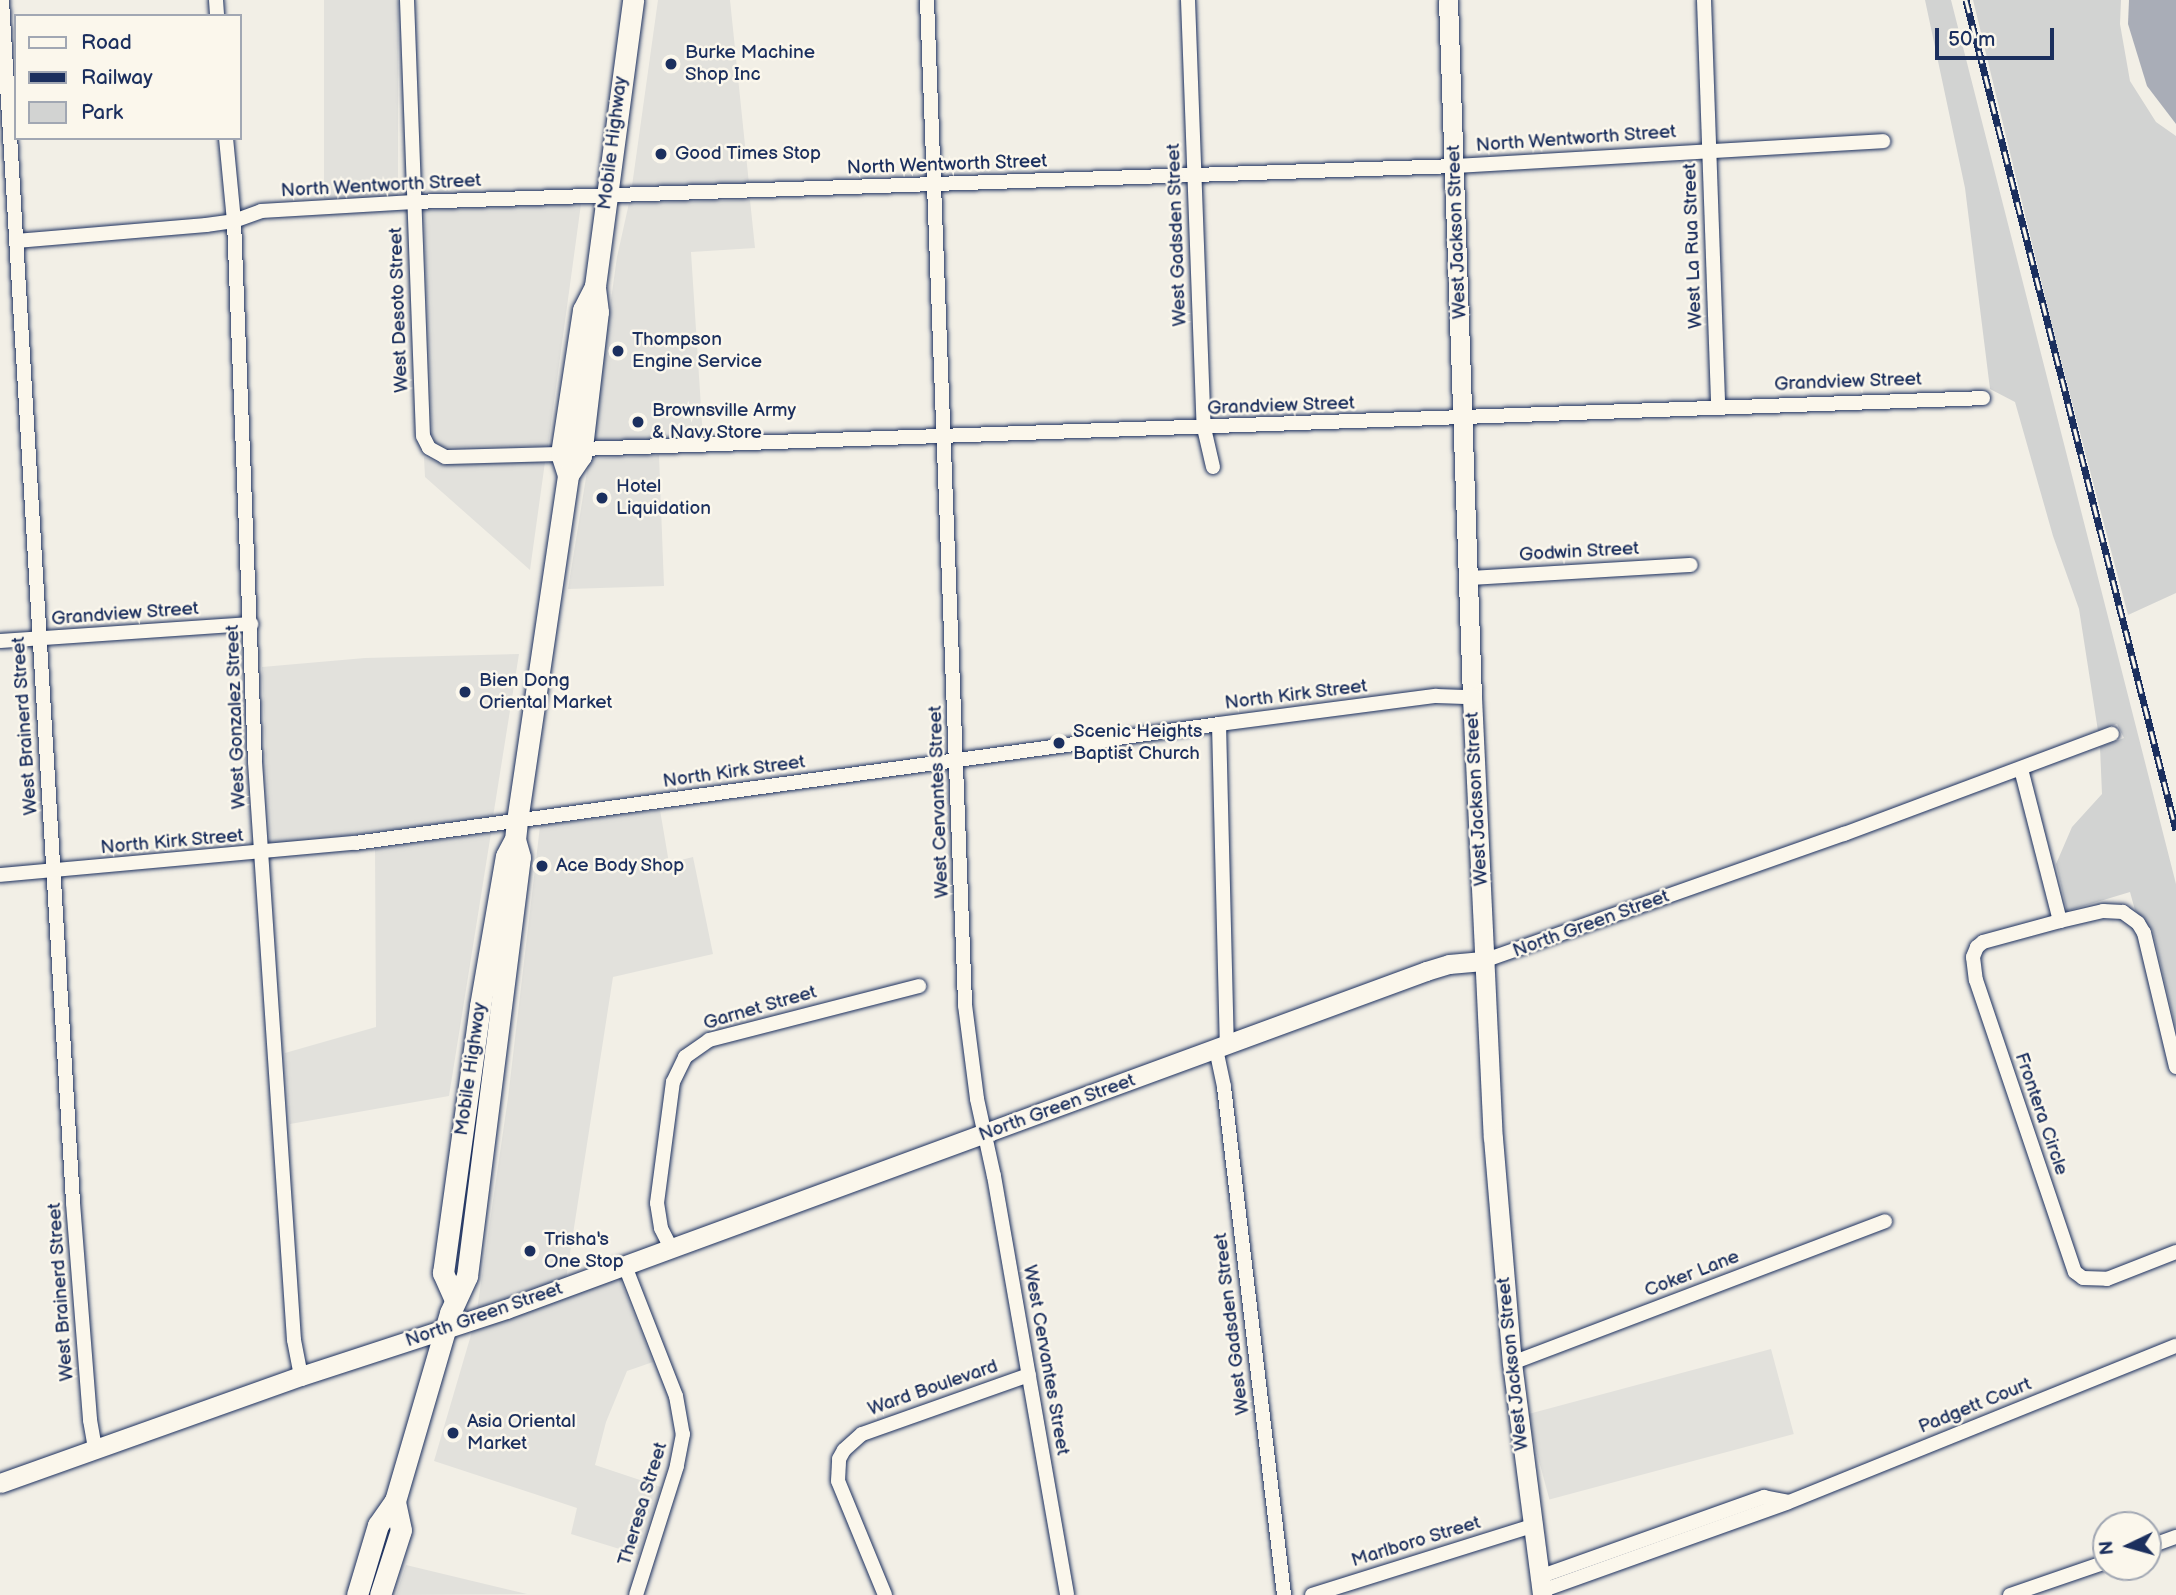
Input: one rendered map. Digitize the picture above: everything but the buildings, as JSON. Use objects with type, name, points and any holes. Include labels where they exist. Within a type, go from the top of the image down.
[{"type":"main road","name":"Mobile Highway","points":[[357,1595],[378,1525],[395,1501],[455,1300],[443,1273],[480,1006],[506,856],[516,830],[571,452],[583,310],[595,286],[633,0]]},
{"type":"main road","name":"Mobile Highway","points":[[380,1595],[401,1530],[395,1501]]},
{"type":"street","name":"West Brainerd Street","points":[[2,0],[73,1203],[95,1448]]},
{"type":"street","name":"West Desoto Street","points":[[407,0],[422,436],[429,449]]},
{"type":"street","name":"West Cervantes Street","points":[[927,0],[965,1005],[977,1099],[1067,1595]]},
{"type":"street","name":"West Gadsden Street","points":[[1188,0],[1204,428],[1213,467]]},
{"type":"street","name":"West Jackson Street","points":[[1448,0],[1472,697],[1493,1138],[1512,1363],[1541,1588]]},
{"type":"street","name":"West La Rua Street","points":[[1704,0],[1718,406]]},
{"type":"street","name":"West Gonzalez Street","points":[[226,140],[234,221],[262,853],[294,1340],[301,1376]]},
{"type":"street","name":"North Wentworth Street","points":[[16,241],[234,221],[261,211],[414,202],[1454,166],[1883,141]]},
{"type":"street","name":"Grandview Street","points":[[429,449],[445,457],[1718,406],[1983,398]]},
{"type":"street","name":"Godwin Street","points":[[1469,578],[1691,565]]},
{"type":"street","name":"Grandview Street","points":[[0,641],[251,624]]},
{"type":"street","name":"North Kirk Street","points":[[0,875],[516,830],[957,761],[1219,724],[1436,696],[1472,697]]},
{"type":"street","name":"West Gadsden Street","points":[[1219,724],[1224,1087],[1284,1595]]},
{"type":"street","name":"North Green Street","points":[[0,1483],[301,1376],[625,1266],[1426,971],[1483,961],[2112,734]]},
{"type":"street","points":[[2021,769],[2060,921]]},
{"type":"street","name":"Frontera Circle","points":[[2176,1067],[2144,933],[2138,923],[2123,912],[2112,911],[2060,921],[1983,942],[1973,957],[1985,1006],[2075,1272],[2083,1278],[2106,1279],[2176,1252]]},
{"type":"street","name":"Garnet Street","points":[[671,1248],[661,1228],[657,1203],[673,1082],[685,1057],[709,1040],[919,986]]},
{"type":"street","name":"Coker Lane","points":[[1512,1363],[1885,1221]]},
{"type":"street","name":"Theresa Street","points":[[625,1266],[676,1396],[683,1434],[677,1466],[636,1595]]},
{"type":"street","name":"Padgett Court","points":[[1541,1588],[1789,1502],[2176,1346]]},
{"type":"street","name":"Ward Boulevard","points":[[885,1595],[838,1481],[839,1459],[844,1450],[862,1434],[1029,1375]]},
{"type":"street","name":"Marlboro Street","points":[[1312,1595],[1532,1526]]},
{"type":"street","points":[[2012,1595],[2092,1567]]},
{"type":"shaded area","points":[[324,0],[398,0],[398,199],[324,199]]},
{"type":"shaded area","points":[[658,0],[730,0],[749,184],[632,186]]},
{"type":"shaded area","points":[[2129,0],[2176,0],[2176,124],[2147,86],[2128,24]]},
{"type":"shaded area","points":[[750,200],[755,248],[691,252],[703,438],[591,442],[617,257],[629,203]]},
{"type":"shaded area","points":[[581,204],[548,446],[443,447],[435,442],[432,434],[424,210]]},
{"type":"shaded area","points":[[659,455],[664,586],[568,589],[589,459]]},
{"type":"shaded area","points":[[424,457],[445,465],[545,462],[530,570],[425,477]]},
{"type":"shaded area","points":[[519,654],[493,817],[270,845],[262,667],[365,658]]},
{"type":"shaded area","points":[[660,810],[669,863],[693,857],[713,954],[613,977],[566,1279],[477,1310],[508,1098],[540,826]]},
{"type":"shaded area","points":[[491,833],[449,1096],[290,1124],[285,1053],[376,1027],[375,849]]},
{"type":"shaded area","points":[[619,1277],[653,1362],[627,1371],[606,1422],[595,1465],[661,1487],[639,1555],[571,1534],[577,1508],[434,1461],[473,1328]]},
{"type":"shaded area","points":[[1771,1349],[1794,1434],[1549,1499],[1527,1414]]},
{"type":"shaded area","points":[[406,1565],[527,1594],[396,1595]]},
{"type":"green space","points":[[1925,0],[1951,0],[2176,884],[2176,1029],[2153,931],[2135,910],[2130,892],[2067,911],[2056,864],[2072,827],[2102,794],[2100,747],[2124,738],[2117,724],[2098,731],[2079,609],[2053,536],[2015,402],[1990,389],[1965,188]]},
{"type":"green space","points":[[1973,0],[2121,0],[2120,24],[2130,81],[2156,122],[2176,136],[2176,593],[2128,615],[2054,334]]},
{"type":"railway","points":[[1966,0],[2176,830]]},
{"type":"place","name":"Burke Machine Shop Inc","points":[[671,64]]},
{"type":"place","name":"Good Times Stop","points":[[661,154]]},
{"type":"place","name":"Thompson Engine Service","points":[[618,351]]},
{"type":"place","name":"Brownsville Army & Navy Store","points":[[638,422]]},
{"type":"place","name":"Hotel Liquidation","points":[[602,498]]},
{"type":"place","name":"Bien Dong Oriental Market","points":[[465,692]]},
{"type":"place","name":"Scenic Heights Baptist Church","points":[[1059,743]]},
{"type":"place","name":"Ace Body Shop","points":[[542,866]]},
{"type":"place","name":"Trisha's One Stop","points":[[530,1251]]},
{"type":"place","name":"Asia Oriental Market","points":[[453,1433]]}]
